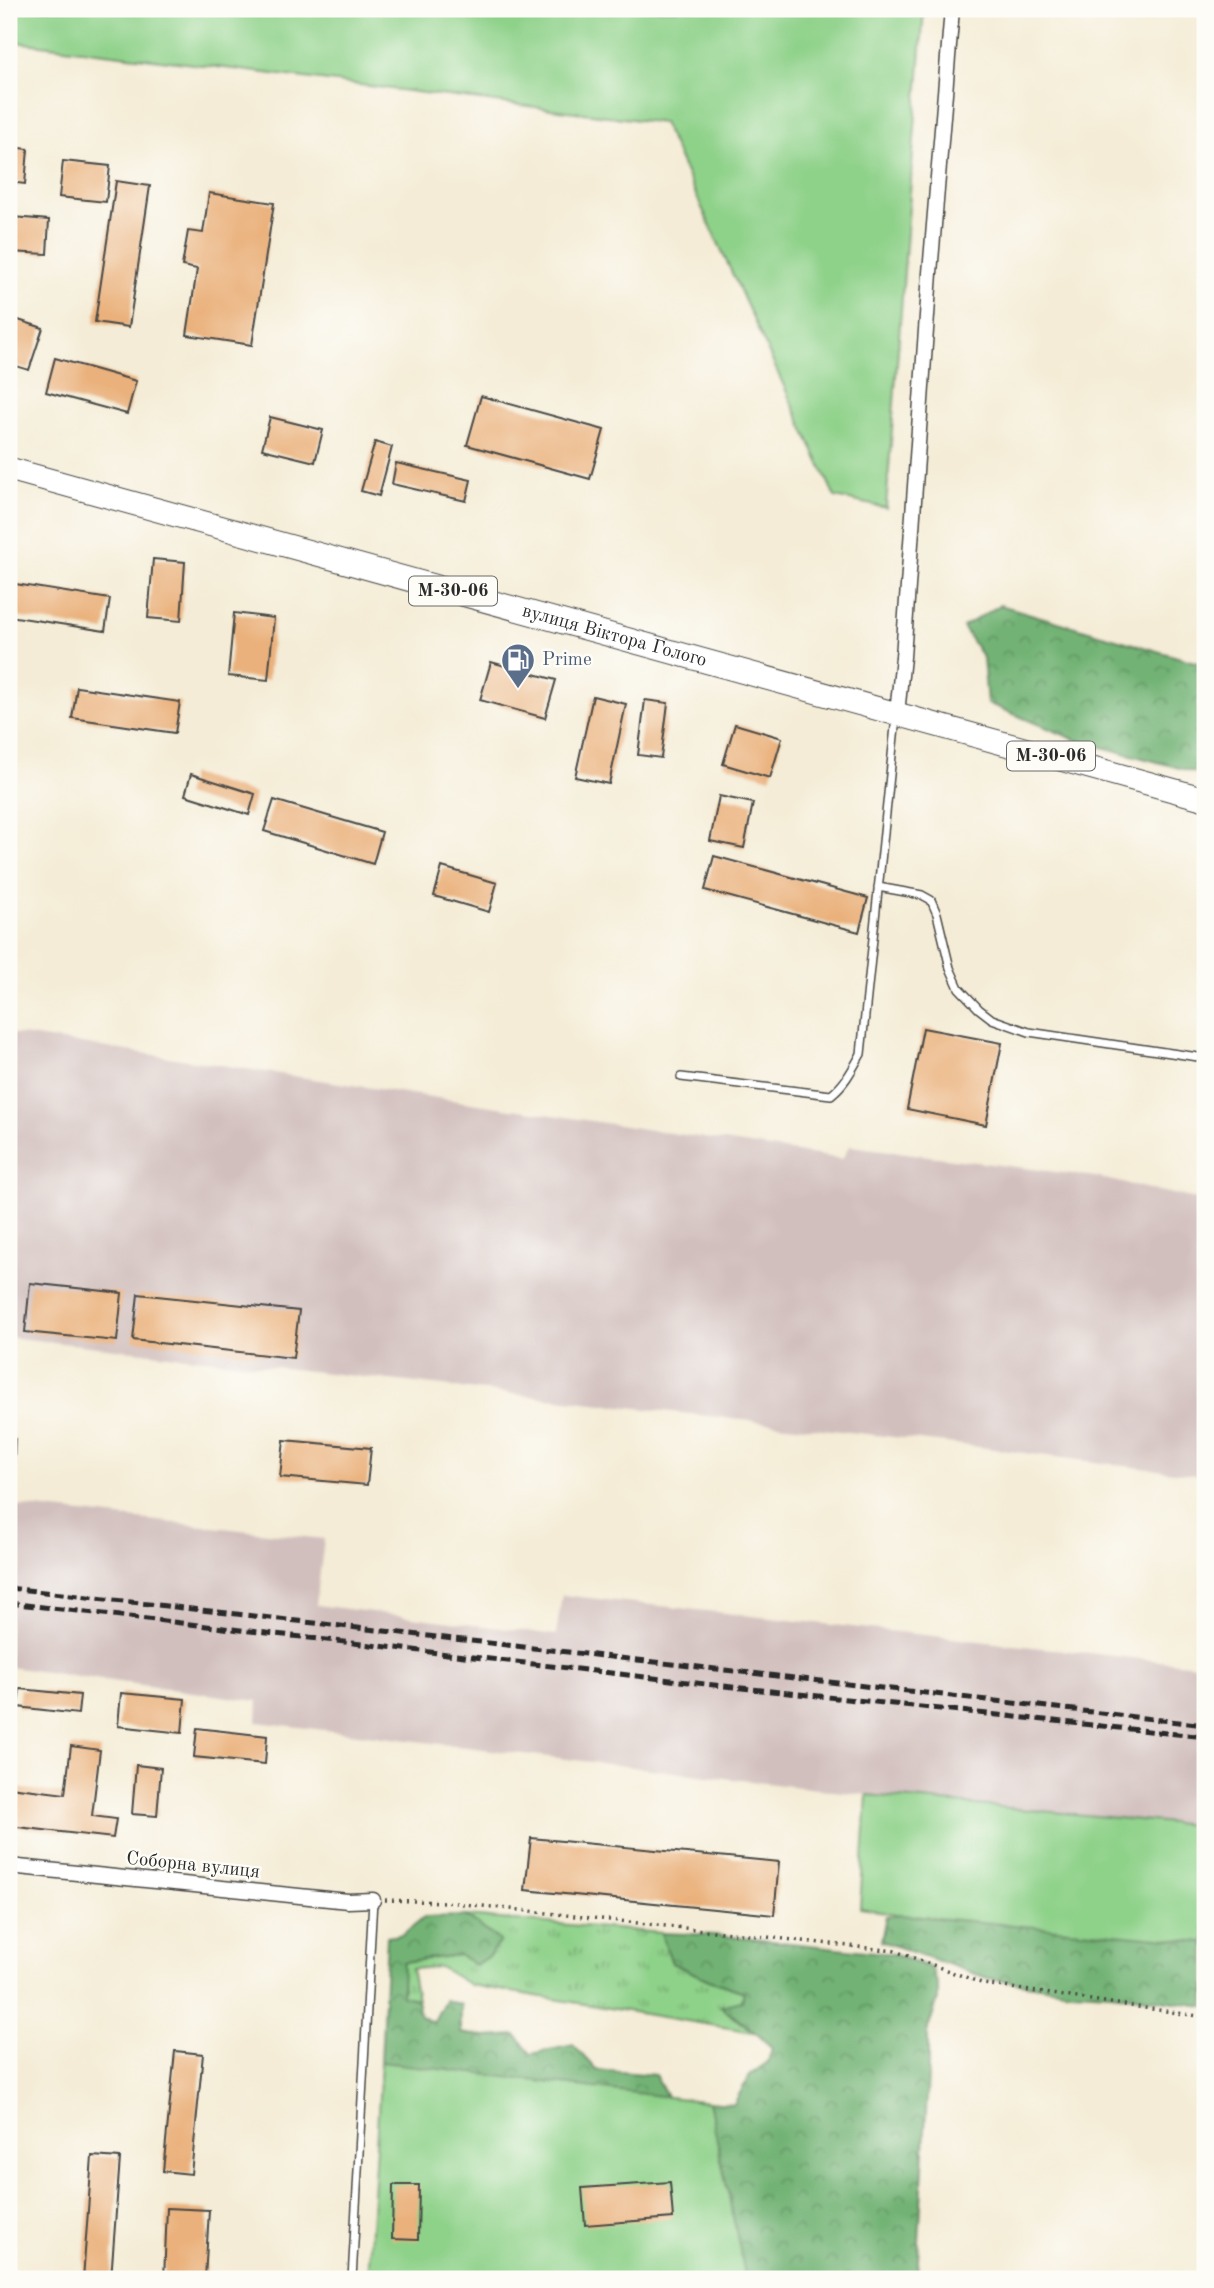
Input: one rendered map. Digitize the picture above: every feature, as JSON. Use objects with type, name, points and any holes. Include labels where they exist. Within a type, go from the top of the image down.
[{"type":"main road","name":"вулиця Віктора Голого","points":[[9,469],[897,713]]},
{"type":"main road","name":"М-30-06","points":[[897,713],[1205,799]]},
{"type":"street","points":[[897,713],[952,9]]},
{"type":"street","name":"Соборна вулиця","points":[[9,1866],[348,1901],[373,1900]]},
{"type":"lane","points":[[681,1076],[831,1095],[841,1087],[861,1054],[897,713]]},
{"type":"lane","points":[[878,887],[922,895],[931,900],[950,968],[959,988],[992,1019],[1029,1032],[1205,1058]]},
{"type":"lane","points":[[352,2279],[373,1900]]},
{"type":"path","points":[[373,1900],[446,1902],[895,1951],[984,1984],[1205,2017]]},
{"type":"shaded area","points":[[9,1033],[842,1159],[850,1146],[1095,1177],[1205,1201],[1205,1476],[955,1444],[9,1337]]},
{"type":"shaded area","points":[[9,1505],[324,1539],[316,1605],[556,1635],[562,1595],[1205,1666],[1205,1826],[867,1795],[257,1722],[258,1701],[9,1667]]},
{"type":"green space","points":[[9,9],[924,9],[886,508],[835,497],[663,123],[9,41]]},
{"type":"green space","points":[[1000,605],[1205,665],[1205,775],[1076,740],[987,703],[983,658],[963,627]]},
{"type":"green space","points":[[867,1795],[1205,1826],[1205,1942],[903,1915],[860,1908]]},
{"type":"green space","points":[[903,1915],[1205,1942],[1205,2006],[1111,1993],[1071,1991],[987,1978],[881,1941],[886,1916]]},
{"type":"green space","points":[[466,1916],[661,1933],[672,1963],[709,1980],[745,1992],[742,2001],[722,2007],[734,2018],[759,2033],[470,1985],[440,1967],[411,1969],[417,1999],[402,1997],[402,1962],[460,1955],[499,1941]]},
{"type":"green space","points":[[466,1916],[500,1941],[490,1955],[475,1965],[459,1955],[403,1962],[402,1996],[417,1999],[420,2016],[433,2023],[445,2000],[461,2005],[461,2033],[485,2037],[516,2035],[531,2054],[573,2045],[596,2070],[655,2075],[667,2097],[381,2062],[387,1937],[403,1934],[424,1917]]},
{"type":"green space","points":[[661,1933],[714,1935],[893,1954],[931,1968],[938,1985],[938,2000],[928,2028],[917,2279],[746,2279],[709,2102],[734,2104],[750,2075],[768,2062],[772,2048],[721,2006],[742,2001],[744,1992],[672,1963]]},
{"type":"green space","points":[[381,2062],[709,2102],[746,2279],[368,2279]]},
{"type":"building","points":[[9,147],[28,149],[25,184],[9,182]]},
{"type":"building","points":[[63,161],[110,166],[106,202],[59,197]]},
{"type":"building","points":[[116,181],[150,186],[129,327],[95,322]]},
{"type":"building","points":[[209,193],[274,203],[252,345],[187,335],[197,269],[182,266],[188,231],[203,233]]},
{"type":"building","points":[[12,217],[49,220],[47,254],[10,252]]},
{"type":"building","points":[[9,317],[43,328],[29,370],[9,364]]},
{"type":"building","points":[[55,358],[136,381],[127,414],[46,392]]},
{"type":"building","points":[[481,396],[604,430],[590,479],[467,445]]},
{"type":"building","points":[[270,417],[323,430],[315,462],[262,449]]},
{"type":"building","points":[[375,442],[392,447],[379,496],[361,491]]},
{"type":"building","points":[[396,463],[471,480],[466,501],[392,484]]},
{"type":"building","points":[[153,559],[185,562],[181,621],[148,618]]},
{"type":"building","points":[[9,583],[110,599],[105,631],[9,616]]},
{"type":"building","points":[[234,613],[274,618],[268,680],[228,676]]},
{"type":"building","name":"Prime","points":[[491,662],[556,680],[545,718],[480,700]]},
{"type":"building","points":[[77,687],[180,702],[175,733],[72,718]]},
{"type":"building","points":[[593,696],[626,704],[609,784],[575,777]]},
{"type":"building","points":[[645,700],[668,703],[661,758],[638,755]]},
{"type":"building","points":[[735,724],[782,738],[770,778],[723,764]]},
{"type":"building","points":[[191,774],[255,794],[249,815],[185,795]]},
{"type":"building","points":[[719,796],[753,803],[744,848],[710,841]]},
{"type":"building","points":[[274,800],[382,832],[373,864],[264,831]]},
{"type":"building","points":[[714,856],[868,898],[859,932],[705,890]]},
{"type":"building","points":[[442,867],[497,883],[489,912],[434,896]]},
{"type":"building","points":[[923,1028],[1002,1043],[986,1125],[907,1109]]},
{"type":"building","points":[[30,1283],[122,1293],[117,1341],[25,1332]]},
{"type":"building","points":[[138,1294],[299,1311],[293,1358],[133,1340]]},
{"type":"building","points":[[9,1438],[15,1439],[14,1465],[9,1465]]},
{"type":"building","points":[[284,1440],[371,1448],[367,1485],[280,1477]]},
{"type":"building","points":[[20,1689],[80,1695],[78,1714],[18,1707]]},
{"type":"building","points":[[121,1693],[185,1699],[182,1733],[118,1726]]},
{"type":"building","points":[[197,1728],[267,1736],[265,1764],[194,1757]]},
{"type":"building","points":[[71,1746],[100,1750],[92,1816],[116,1819],[113,1838],[9,1826],[9,1787],[65,1794]]},
{"type":"building","points":[[136,1765],[161,1768],[157,1816],[132,1814]]},
{"type":"building","points":[[531,1838],[779,1862],[774,1915],[525,1890]]},
{"type":"building","points":[[175,2051],[203,2054],[191,2174],[163,2171]]},
{"type":"building","points":[[92,2156],[120,2158],[111,2279],[83,2279]]},
{"type":"building","points":[[670,2182],[673,2218],[585,2225],[582,2188]]},
{"type":"building","points":[[393,2185],[419,2185],[418,2240],[392,2239]]},
{"type":"building","points":[[167,2208],[209,2210],[205,2279],[164,2279]]},
{"type":"railway","points":[[9,1588],[1205,1725]]},
{"type":"railway","points":[[9,1603],[714,1685],[1205,1737]]},
{"type":"place","name":"Prime","points":[[518,690]]}]
